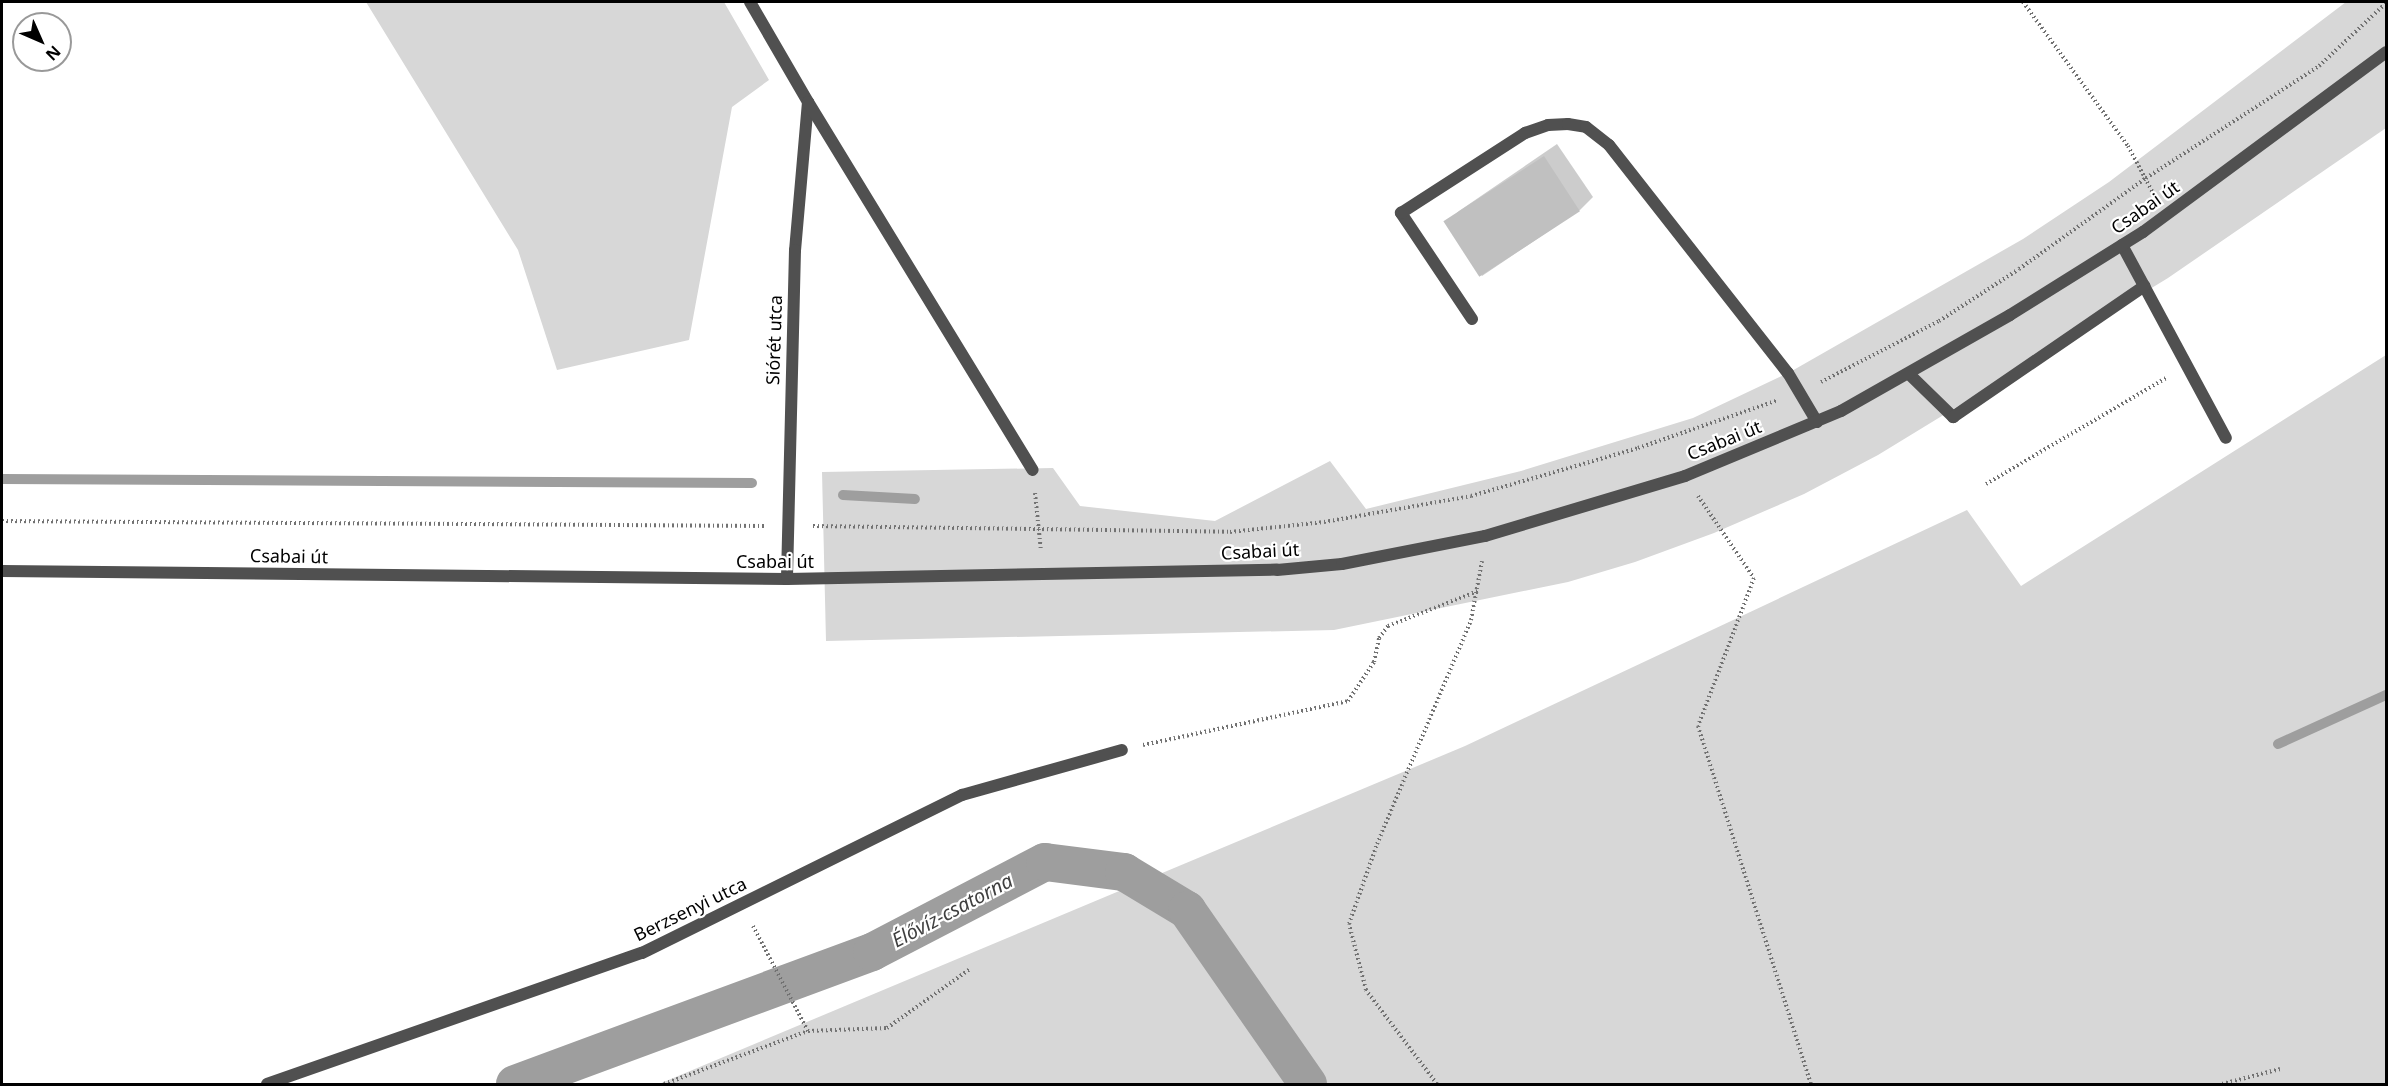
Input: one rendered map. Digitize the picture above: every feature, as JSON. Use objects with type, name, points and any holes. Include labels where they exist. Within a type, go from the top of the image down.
[{"type":"street","points":[[750,2],[808,102],[1034,470]]},
{"type":"street","name":"Csabai út","points":[[2,571],[787,579],[1044,576],[1277,570],[1342,564],[1485,536],[1684,476],[1817,422],[1910,374],[2164,218],[2386,52]]},
{"type":"street","name":"Siórét utca","points":[[787,579],[795,250],[808,102]]},
{"type":"street","points":[[1472,319],[1401,213],[1525,133],[1548,125],[1568,124],[1586,127],[1609,145],[1788,373],[1817,422]]},
{"type":"street","points":[[2122,245],[2226,438]]},
{"type":"street","points":[[1910,374],[1953,417],[2144,286]]},
{"type":"street","name":"Berzsenyi utca","points":[[267,1084],[642,953],[962,795],[1122,750]]},
{"type":"path","points":[[2023,2],[2127,146],[2164,218]]},
{"type":"path","points":[[2,521],[787,526],[1230,532],[1324,522],[1471,496],[1638,448],[1800,393],[1939,321],[2019,269],[2145,178],[2319,66],[2386,3]]},
{"type":"path","points":[[1986,484],[2187,366]]},
{"type":"path","points":[[1034,470],[1044,576]]},
{"type":"path","points":[[1684,476],[1754,578],[1698,726],[1811,1084]]},
{"type":"path","points":[[1437,1084],[1366,990],[1349,924],[1377,844],[1471,620],[1478,591],[1485,536]]},
{"type":"path","points":[[1122,750],[1348,701],[1374,662],[1379,638],[1388,626],[1478,591]]},
{"type":"path","points":[[741,904],[808,1031]]},
{"type":"path","points":[[664,1084],[808,1031],[887,1029],[969,969]]},
{"type":"path","points":[[2222,1084],[2280,1069]]},
{"type":"shaded area","points":[[366,2],[724,2],[769,80],[732,107],[689,340],[557,370],[518,250]]},
{"type":"shaded area","points":[[2346,2],[2386,2],[2386,128],[2168,278],[1878,455],[1804,494],[1714,533],[1635,562],[1568,582],[1334,630],[826,641],[822,472],[1053,468],[1080,506],[1215,521],[1330,461],[1366,509],[1521,471],[1693,418],[1790,372],[2023,239],[2109,182]]},
{"type":"shaded area","points":[[2386,355],[2386,1084],[659,1084],[1465,746],[1967,510],[2021,586]]},
{"type":"building","points":[[1544,156],[1580,211],[1479,277],[1443,221]]},
{"type":"waterway","points":[[2,479],[752,483]]},
{"type":"waterway","points":[[843,495],[915,499]]},
{"type":"waterway","points":[[2278,744],[2386,695]]},
{"type":"waterway","name":"Élővíz-csatorna","points":[[515,1084],[872,952],[1045,862],[1124,872],[1187,910],[1308,1084]]}]
